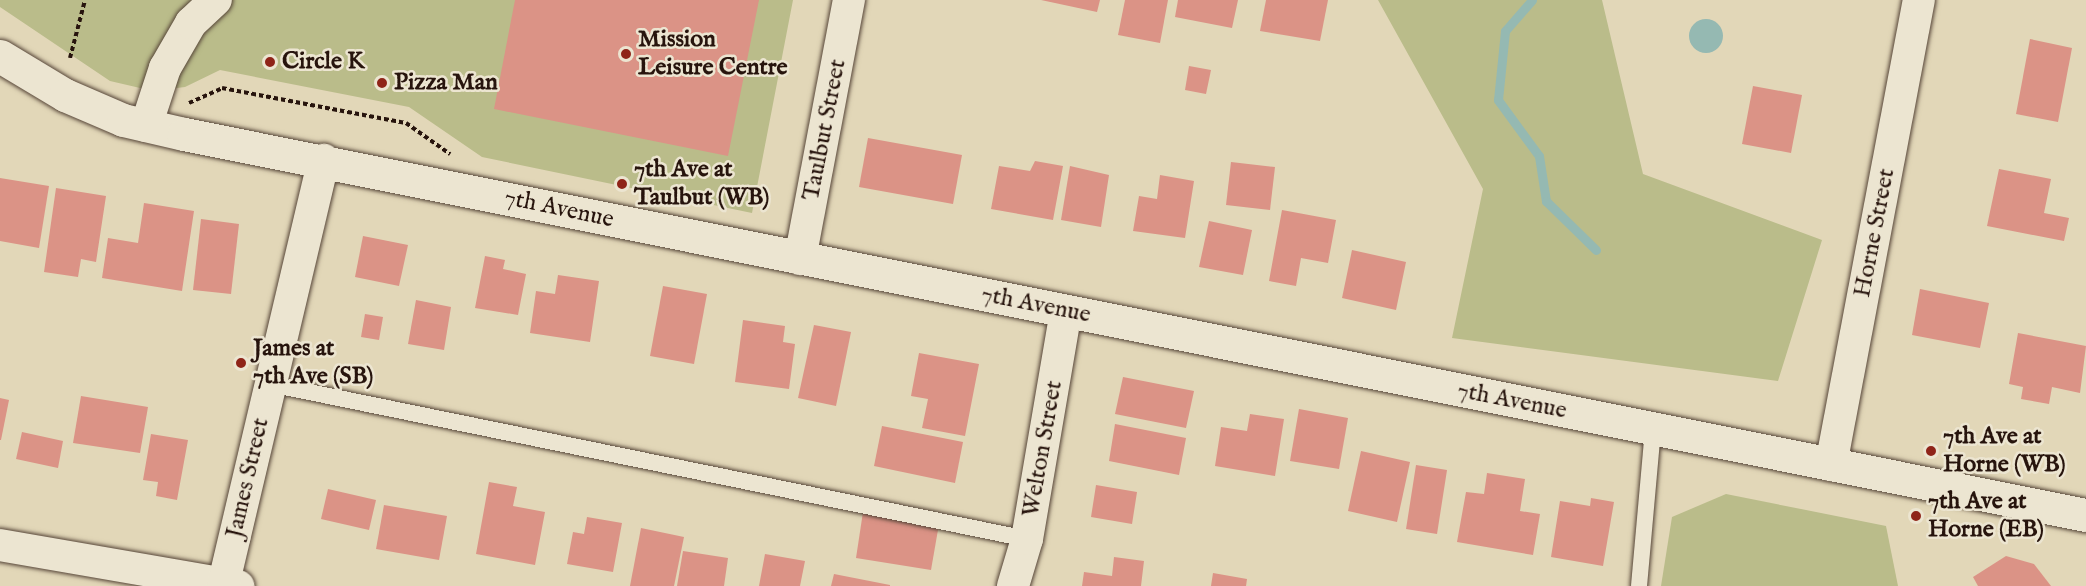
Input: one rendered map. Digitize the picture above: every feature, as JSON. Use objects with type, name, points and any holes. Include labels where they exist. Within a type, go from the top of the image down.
[{"type":"street","points":[[146,126],[165,68],[191,23],[216,0]]},
{"type":"street","name":"Taulbut Street","points":[[800,259],[849,0]]},
{"type":"street","name":"Horne Street","points":[[1831,465],[1919,0]]},
{"type":"street","name":"7th Avenue","points":[[0,56],[64,95],[146,126],[324,160],[800,259],[2086,515]]},
{"type":"street","name":"James Street","points":[[228,585],[270,384],[324,160]]},
{"type":"street","name":"Welton Street","points":[[1013,586],[1027,539],[1066,311]]},
{"type":"street","points":[[0,545],[228,585]]},
{"type":"lane","points":[[270,384],[1027,539]]},
{"type":"lane","points":[[1639,586],[1653,430]]},
{"type":"path","points":[[70,58],[85,0]]},
{"type":"green space","points":[[0,0],[793,0],[752,213],[482,157],[409,107],[220,70],[185,87],[153,91],[110,81],[0,7]]},
{"type":"green space","points":[[1378,0],[1602,0],[1643,174],[1822,240],[1778,381],[1452,338],[1483,189]]},
{"type":"green space","points":[[1726,494],[1886,526],[1898,586],[1661,586],[1672,517]]},
{"type":"water","points":[[1706,19],[1718,24],[1723,36],[1718,48],[1706,53],[1694,48],[1689,36],[1694,24]]},
{"type":"building","name":"Mission Leisure Centre","points":[[515,0],[759,0],[728,156],[494,109]]},
{"type":"building","points":[[1041,0],[1100,0],[1097,12]]},
{"type":"building","points":[[1125,0],[1168,0],[1160,43],[1118,35]]},
{"type":"building","points":[[1178,0],[1238,0],[1232,28],[1175,17]]},
{"type":"building","points":[[1266,0],[1328,0],[1320,41],[1260,31]]},
{"type":"building","points":[[2030,39],[2072,48],[2058,122],[2016,114]]},
{"type":"building","points":[[1189,66],[1211,70],[1206,94],[1185,90]]},
{"type":"building","points":[[1753,86],[1802,95],[1791,153],[1742,144]]},
{"type":"building","points":[[868,138],[962,155],[953,204],[859,187]]},
{"type":"building","points":[[1035,161],[1063,166],[1053,220],[991,209],[999,166],[1030,171]]},
{"type":"building","points":[[1231,162],[1275,167],[1270,210],[1226,205]]},
{"type":"building","points":[[1070,166],[1109,175],[1101,227],[1061,220]]},
{"type":"building","points":[[1999,169],[2051,179],[2044,213],[2069,218],[2064,241],[1987,226]]},
{"type":"building","points":[[1160,175],[1194,181],[1185,238],[1133,231],[1139,196],[1157,199]]},
{"type":"building","points":[[0,178],[49,186],[39,248],[0,241]]},
{"type":"building","points":[[56,188],[106,196],[96,262],[81,259],[78,277],[44,272]]},
{"type":"building","points":[[144,203],[194,211],[182,291],[102,278],[108,238],[138,243]]},
{"type":"building","points":[[1282,210],[1336,220],[1328,263],[1301,258],[1296,286],[1269,281]]},
{"type":"building","points":[[201,219],[239,224],[231,294],[193,290]]},
{"type":"building","points":[[1209,221],[1252,230],[1243,275],[1199,267]]},
{"type":"building","points":[[363,236],[408,245],[399,286],[355,277]]},
{"type":"building","points":[[1352,250],[1406,262],[1396,310],[1342,298]]},
{"type":"building","points":[[485,256],[505,260],[503,269],[526,274],[518,315],[475,308]]},
{"type":"building","points":[[558,275],[599,281],[590,342],[530,333],[536,291],[555,294]]},
{"type":"building","points":[[663,286],[707,294],[694,364],[650,356]]},
{"type":"building","points":[[1920,289],[1989,303],[1980,348],[1912,335]]},
{"type":"building","points":[[416,300],[451,307],[444,350],[408,344]]},
{"type":"building","points":[[365,314],[383,317],[379,340],[361,337]]},
{"type":"building","points":[[743,320],[785,326],[783,342],[795,344],[789,389],[735,382]]},
{"type":"building","points":[[814,325],[851,332],[836,406],[798,398]]},
{"type":"building","points":[[2018,333],[2086,346],[2080,393],[2052,387],[2049,404],[2021,399],[2023,387],[2009,384]]},
{"type":"building","points":[[919,353],[979,364],[965,436],[922,428],[928,399],[911,396]]},
{"type":"building","points":[[1123,377],[1194,391],[1186,428],[1115,414]]},
{"type":"building","points":[[81,396],[148,407],[140,453],[73,443]]},
{"type":"building","points":[[0,398],[9,400],[1,440],[0,440]]},
{"type":"building","points":[[1299,409],[1348,418],[1339,469],[1290,461]]},
{"type":"building","points":[[1250,414],[1284,419],[1275,476],[1215,466],[1221,427],[1247,431]]},
{"type":"building","points":[[1115,424],[1186,438],[1179,475],[1109,461]]},
{"type":"building","points":[[882,426],[963,442],[955,483],[874,466]]},
{"type":"building","points":[[22,432],[63,441],[58,468],[16,459]]},
{"type":"building","points":[[151,434],[188,440],[177,500],[156,496],[158,482],[143,480]]},
{"type":"building","points":[[1361,451],[1410,462],[1397,522],[1348,511]]},
{"type":"building","points":[[1416,465],[1447,470],[1437,534],[1406,529]]},
{"type":"building","points":[[1487,473],[1525,479],[1520,511],[1540,514],[1533,555],[1457,542],[1466,492],[1484,494]]},
{"type":"building","points":[[489,482],[517,487],[513,506],[545,512],[535,565],[476,554]]},
{"type":"building","points":[[1096,485],[1137,492],[1132,524],[1091,517]]},
{"type":"building","points":[[328,489],[376,500],[369,530],[321,519]]},
{"type":"building","points":[[1591,498],[1614,502],[1603,566],[1551,557],[1560,501],[1590,506]]},
{"type":"building","points":[[384,505],[447,516],[439,560],[376,549]]},
{"type":"building","points":[[863,512],[939,524],[931,570],[856,558]]},
{"type":"building","points":[[587,517],[622,523],[613,572],[567,564],[573,532],[584,534]]},
{"type":"building","points":[[641,528],[684,537],[674,586],[630,586]]},
{"type":"building","points":[[683,551],[728,558],[724,586],[677,586]]},
{"type":"building","points":[[765,554],[805,561],[800,586],[759,586]]},
{"type":"building","points":[[2006,556],[2034,564],[2051,586],[1978,586],[1973,577]]},
{"type":"building","points":[[1114,557],[1144,561],[1141,586],[1082,586],[1084,572],[1112,576]]},
{"type":"building","points":[[1213,573],[1247,579],[1246,586],[1211,586]]},
{"type":"building","points":[[834,574],[890,585],[890,586],[831,586]]},
{"type":"waterway","points":[[1532,0],[1505,31],[1498,100],[1539,156],[1546,201],[1596,250]]},
{"type":"place","name":"Mission Leisure Centre","points":[[626,54]]},
{"type":"place","name":"Circle K","points":[[270,62]]},
{"type":"place","name":"Pizza Man","points":[[382,83]]},
{"type":"place","name":"7th Ave at Taulbut (WB)","points":[[622,184]]},
{"type":"place","name":"James at 7th Ave (SB)","points":[[241,363]]},
{"type":"place","name":"7th Ave at Horne (WB)","points":[[1931,451]]},
{"type":"place","name":"7th Ave at Horne (EB)","points":[[1916,516]]}]
